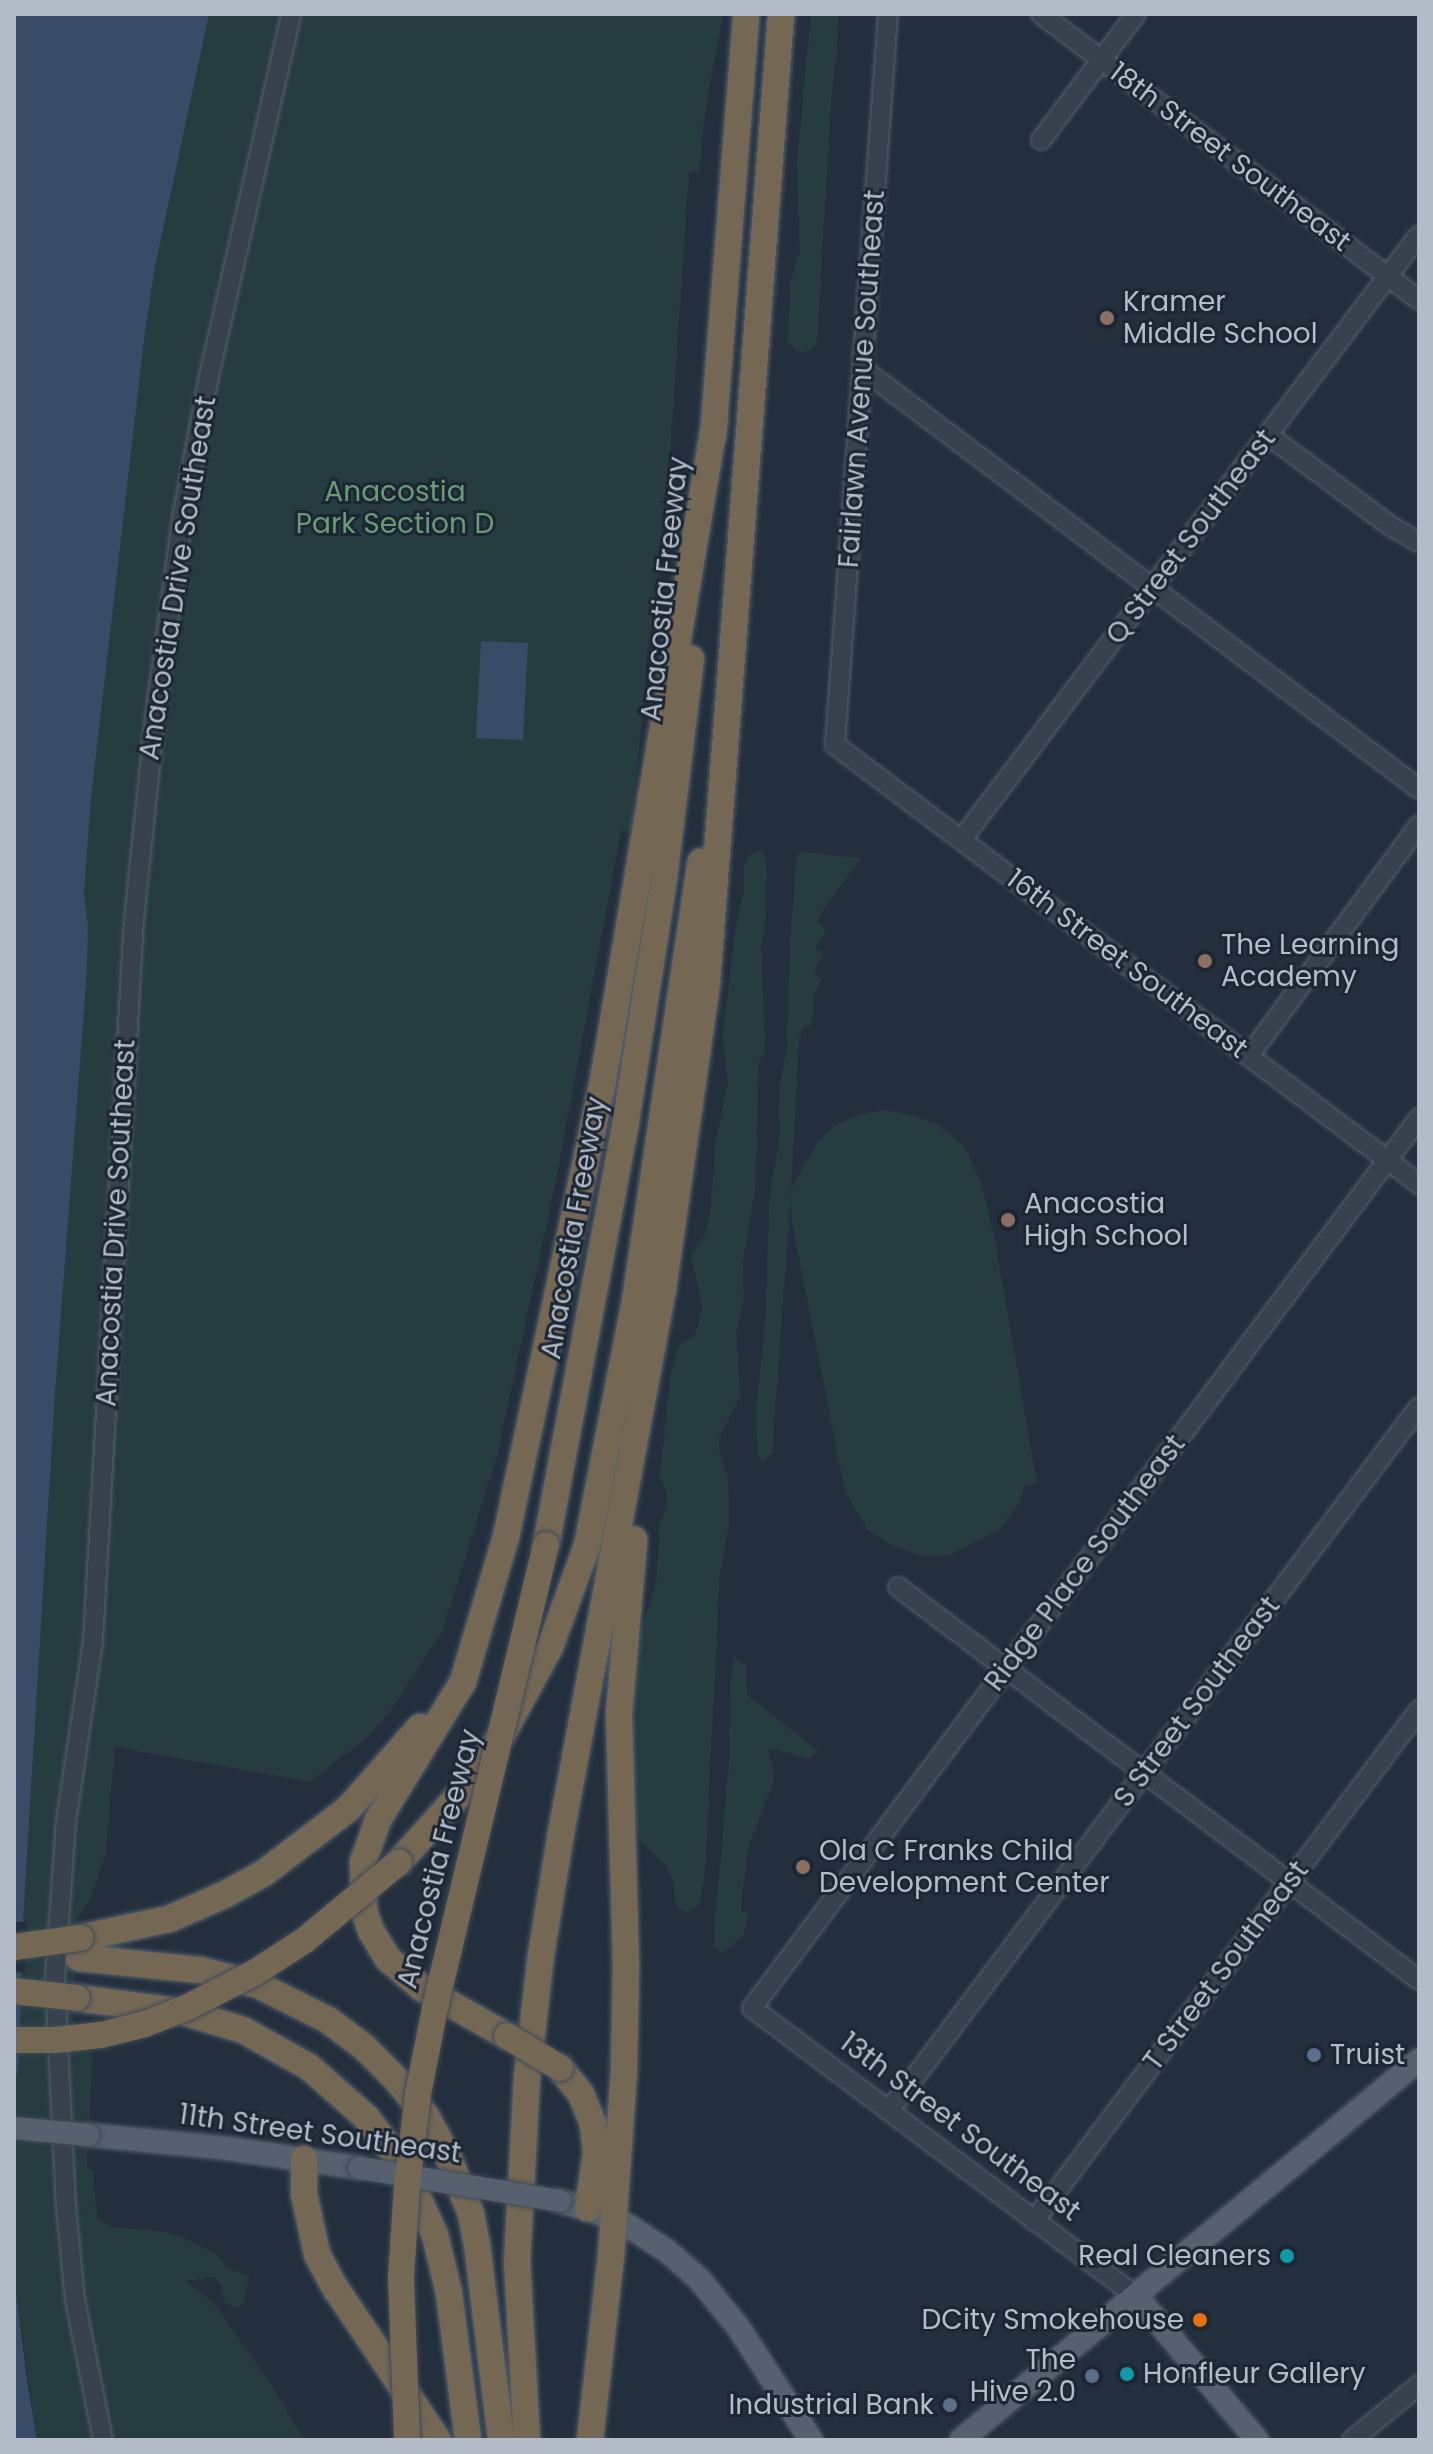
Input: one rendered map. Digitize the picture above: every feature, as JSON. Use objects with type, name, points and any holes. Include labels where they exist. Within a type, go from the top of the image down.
[{"type":"highway","name":"Anacostia Freeway","points":[[407,2440],[401,2278],[407,2185],[418,2094],[436,2003],[546,1545],[604,1254],[651,969],[687,696],[715,421],[746,14]]},
{"type":"highway","points":[[527,2440],[517,2262],[522,2138],[533,2016],[561,1833],[653,1349],[683,1166],[707,983],[741,573],[781,14]]},
{"type":"highway","points":[[588,2208],[596,2153],[593,2124],[581,2094],[560,2068],[422,1988],[395,1967],[371,1931],[361,1882],[365,1852],[378,1820],[463,1682],[498,1566],[541,1387],[602,1086],[715,421]]},
{"type":"highway","points":[[14,2040],[101,2035],[145,2024],[188,2007],[254,1973],[305,1940],[399,1862],[469,1783],[524,1698],[563,1617],[592,1531],[614,1422],[662,1135],[741,573]]},
{"type":"highway","points":[[590,2440],[613,2218],[625,2032],[619,1713],[653,1349]]},
{"type":"highway","points":[[79,1948],[210,1902],[277,1865],[336,1820],[399,1753],[444,1691],[478,1624],[498,1566]]},
{"type":"highway","points":[[14,1949],[79,1948],[200,1970],[258,1985],[328,2020],[364,2047],[397,2080],[434,2129],[457,2173],[471,2214],[482,2275],[501,2440]]},
{"type":"highway","points":[[14,1991],[184,2012],[243,2030],[309,2067],[366,2117],[403,2165],[435,2235],[449,2293],[468,2440]]},
{"type":"highway","points":[[304,2159],[304,2194],[317,2254],[336,2289],[438,2440]]},
{"type":"main road","points":[[961,2440],[1419,2060]]},
{"type":"main road","name":"11th Street Southeast","points":[[14,2128],[210,2146],[304,2159],[588,2208],[655,2242],[699,2279],[744,2335],[811,2440]]},
{"type":"main road","name":"13th Street Southeast","points":[[1137,2297],[1257,2440]]},
{"type":"street","name":"Anacostia Drive Southeast","points":[[103,2440],[75,2300],[65,2192],[55,1978],[66,1822],[93,1641],[134,920],[155,717],[186,499],[209,376],[291,14]]},
{"type":"street","name":"Fairlawn Avenue Southeast","points":[[835,745],[888,14]]},
{"type":"street","name":"18th Street Southeast","points":[[1041,14],[1419,300]]},
{"type":"street","points":[[1041,140],[1136,14]]},
{"type":"street","name":"Q Street Southeast","points":[[962,839],[1419,235]]},
{"type":"street","points":[[864,370],[1419,789]]},
{"type":"street","points":[[1268,435],[1385,522],[1419,542]]},
{"type":"street","name":"16th Street Southeast","points":[[835,745],[1419,1184]]},
{"type":"street","points":[[1249,1056],[1419,825]]},
{"type":"street","name":"Ridge Place Southeast","points":[[752,2008],[1419,1118]]},
{"type":"street","name":"S Street Southeast","points":[[887,2110],[909,2086],[1419,1407]]},
{"type":"street","points":[[898,1587],[1419,1980]]},
{"type":"street","name":"T Street Southeast","points":[[1034,2221],[1419,1710]]},
{"type":"street","name":"13th Street Southeast","points":[[752,2008],[1137,2297]]},
{"type":"street","points":[[1352,2440],[1419,2385]]},
{"type":"green space","name":"Anacostia Park Section D","points":[[209,14],[723,14],[705,112],[699,172],[689,173],[666,513],[648,648],[632,832],[621,831],[555,1185],[497,1456],[442,1632],[389,1713],[365,1739],[310,1782],[115,1747],[105,1856],[90,1900],[77,1919],[73,2019],[92,2059],[87,2169],[93,2170],[97,2217],[111,2227],[168,2232],[218,2255],[228,2268],[249,2276],[244,2303],[235,2308],[225,2302],[222,2288],[214,2277],[186,2281],[213,2302],[273,2387],[304,2440],[37,2440],[14,2278],[14,2091],[19,2061],[23,1922],[55,1394],[87,971],[88,926],[84,893],[91,799],[145,332],[155,267]]},
{"type":"green space","points":[[811,14],[839,14],[817,342],[812,350],[798,353],[788,341],[791,279],[800,252],[797,161]]},
{"type":"green space","points":[[762,850],[767,861],[766,915],[761,948],[765,1048],[759,1064],[755,1188],[743,1262],[744,1297],[736,1332],[740,1396],[719,1438],[720,1455],[728,1478],[729,1525],[720,1574],[705,1870],[700,1904],[689,1913],[679,1909],[673,1880],[665,1865],[643,1844],[637,1833],[630,1759],[633,1684],[639,1636],[656,1583],[660,1526],[668,1499],[660,1475],[671,1372],[678,1346],[694,1336],[703,1309],[691,1256],[705,1234],[710,1216],[716,1140],[728,1082],[723,1034],[735,932],[744,890],[744,865],[749,855]]},
{"type":"green space","points":[[800,852],[861,858],[817,919],[826,931],[815,948],[823,955],[814,972],[821,981],[814,994],[811,1026],[805,1026],[799,1038],[791,1189],[817,1143],[834,1126],[859,1114],[887,1110],[914,1116],[936,1123],[965,1147],[982,1184],[996,1246],[1037,1484],[1025,1486],[1017,1506],[1000,1529],[949,1555],[924,1556],[893,1546],[868,1530],[845,1492],[791,1217],[791,1192],[772,1453],[763,1463],[758,1457],[756,1412],[766,1314],[769,1202],[780,1132],[779,1092],[787,1046],[791,927],[797,856]]},
{"type":"green space","points":[[735,1658],[746,1666],[747,1695],[819,1751],[807,1759],[779,1750],[768,1750],[775,1777],[747,1851],[741,1911],[748,1913],[744,1935],[723,1953],[714,1948],[715,1922],[729,1762],[730,1683]]},
{"type":"water","points":[[14,14],[209,14],[155,267],[145,332],[91,799],[84,893],[88,926],[87,971],[55,1394],[23,1922],[19,2061],[14,2091]]},
{"type":"water","points":[[481,641],[528,643],[523,740],[476,738]]},
{"type":"water","points":[[14,2278],[27,2379],[37,2440],[14,2440]]},
{"type":"pier","points":[[14,1922],[27,1922],[25,1973],[14,1972]]},
{"type":"place","name":"Kramer Middle School","points":[[1107,318]]},
{"type":"place","name":"The Learning Academy","points":[[1205,961]]},
{"type":"place","name":"Anacostia High School","points":[[1008,1220]]},
{"type":"place","name":"Ola C Franks Child Development Center","points":[[803,1867]]},
{"type":"place","name":"Truist","points":[[1314,2055]]},
{"type":"place","name":"Real Cleaners","points":[[1287,2256]]},
{"type":"place","name":"DCity Smokehouse","points":[[1200,2320]]},
{"type":"place","name":"Honfleur Gallery","points":[[1127,2374]]},
{"type":"place","name":"The Hive 2.0","points":[[1092,2376]]},
{"type":"place","name":"Industrial Bank","points":[[950,2405]]}]
